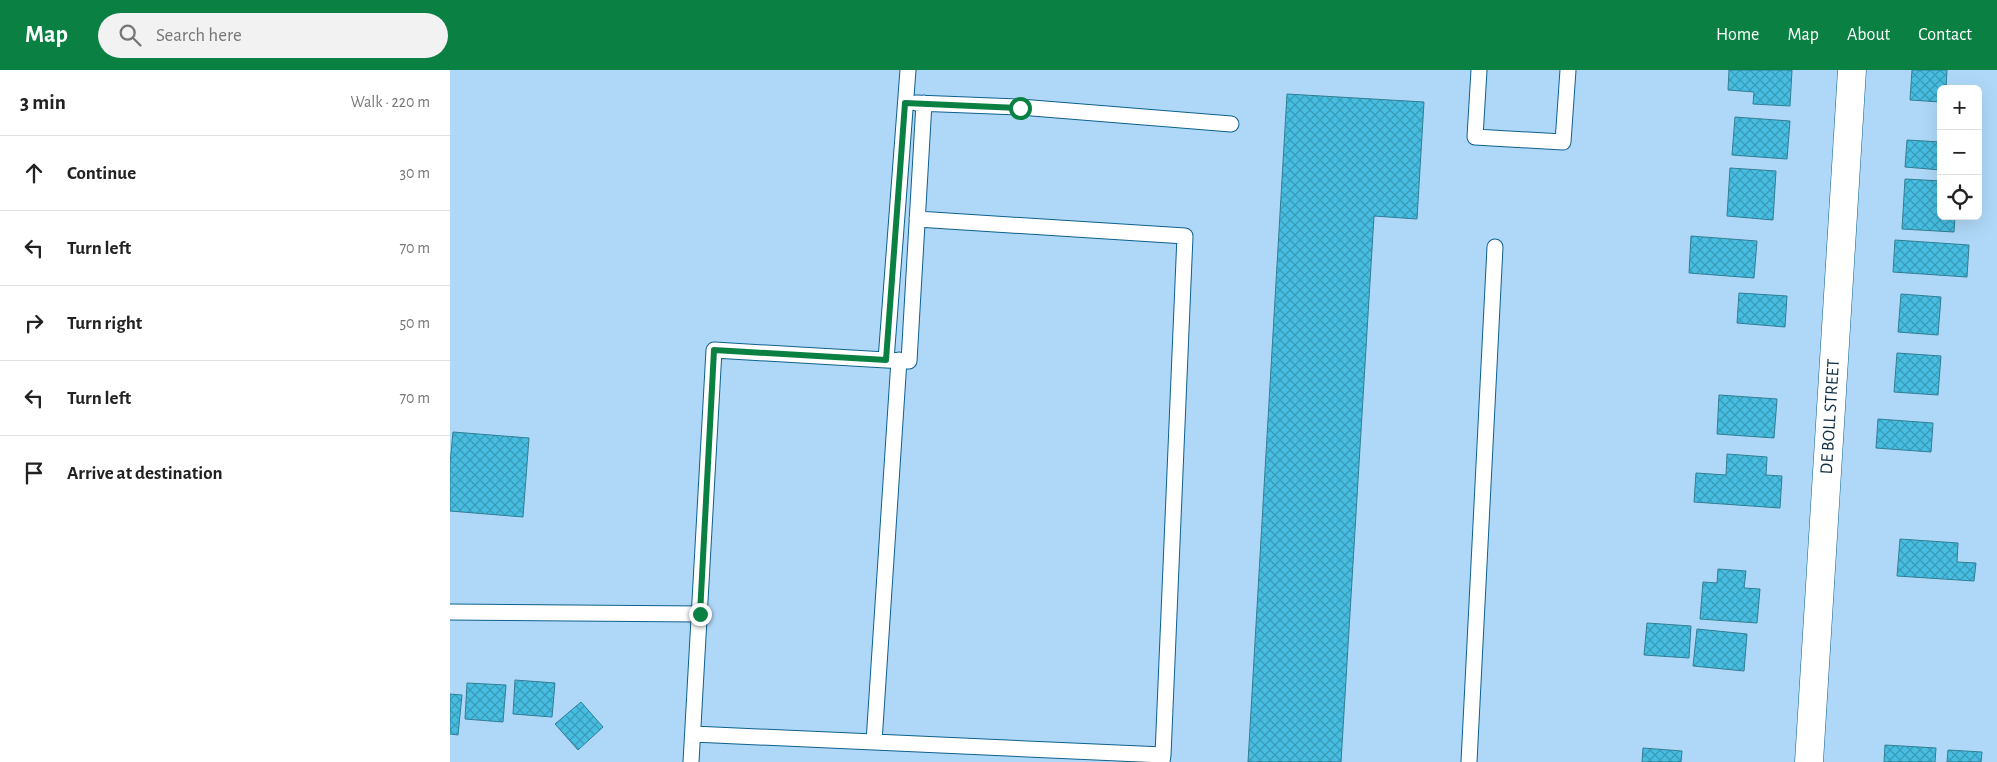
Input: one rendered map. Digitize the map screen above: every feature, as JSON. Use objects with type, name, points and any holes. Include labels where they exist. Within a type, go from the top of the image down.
[{"type":"street","name":"DE BOLL STREET","points":[[1808,762],[1852,70]]},
{"type":"lane","points":[[874,742],[892,360],[888,335],[908,70]]},
{"type":"lane","points":[[1479,70],[1475,137],[1563,142],[1568,70]]},
{"type":"lane","points":[[905,103],[1020,108],[1231,124]]},
{"type":"lane","points":[[691,762],[714,350],[909,361],[924,103]]},
{"type":"lane","points":[[693,734],[874,742],[1162,759],[1185,236],[917,219]]},
{"type":"lane","points":[[1468,762],[1495,247]]},
{"type":"lane","points":[[450,612],[700,614]]},
{"type":"building","points":[[1729,70],[1792,70],[1790,106],[1753,104],[1754,92],[1728,90]]},
{"type":"building","points":[[1912,70],[1947,70],[1946,85],[1937,85],[1937,102],[1910,100]]},
{"type":"building","points":[[1287,94],[1424,102],[1417,219],[1374,216],[1341,762],[1248,762]]},
{"type":"building","points":[[1735,117],[1790,121],[1787,159],[1732,155]]},
{"type":"building","points":[[1907,140],[1937,142],[1937,170],[1905,167]]},
{"type":"building","points":[[1730,168],[1776,171],[1773,220],[1727,216]]},
{"type":"building","points":[[1905,179],[1937,181],[1937,220],[1955,220],[1954,232],[1902,229]]},
{"type":"building","points":[[1691,236],[1757,241],[1754,278],[1689,273]]},
{"type":"building","points":[[1895,240],[1969,245],[1967,277],[1893,272]]},
{"type":"building","points":[[1739,293],[1787,296],[1785,327],[1737,323]]},
{"type":"building","points":[[1901,294],[1941,297],[1938,335],[1898,332]]},
{"type":"building","points":[[1897,353],[1941,356],[1938,395],[1894,392]]},
{"type":"building","points":[[1719,395],[1777,399],[1774,438],[1717,434]]},
{"type":"building","points":[[1878,419],[1933,423],[1931,452],[1876,448]]},
{"type":"building","points":[[453,432],[529,438],[523,517],[450,511],[450,463]]},
{"type":"building","points":[[1727,454],[1767,457],[1766,475],[1782,476],[1780,508],[1694,502],[1696,473],[1726,475]]},
{"type":"building","points":[[1900,539],[1958,543],[1957,562],[1976,563],[1974,581],[1897,576]]},
{"type":"building","points":[[1718,569],[1746,571],[1744,588],[1760,589],[1757,623],[1700,619],[1703,582],[1717,583]]},
{"type":"building","points":[[1647,623],[1691,626],[1689,658],[1644,655]]},
{"type":"building","points":[[1697,629],[1747,634],[1744,671],[1693,666]]},
{"type":"building","points":[[515,680],[555,683],[552,717],[513,714]]},
{"type":"building","points":[[467,683],[506,685],[503,722],[465,719]]},
{"type":"building","points":[[450,694],[462,695],[458,735],[450,734]]},
{"type":"building","points":[[581,702],[603,727],[578,750],[555,724]]},
{"type":"building","points":[[1885,745],[1936,748],[1935,762],[1884,762]]},
{"type":"building","points":[[1643,748],[1682,751],[1681,762],[1642,762]]},
{"type":"building","points":[[1948,750],[1982,752],[1981,762],[1947,762]]},
{"type":"route","points":[[700,614],[714,350],[886,360],[905,103],[1020,108]]}]
